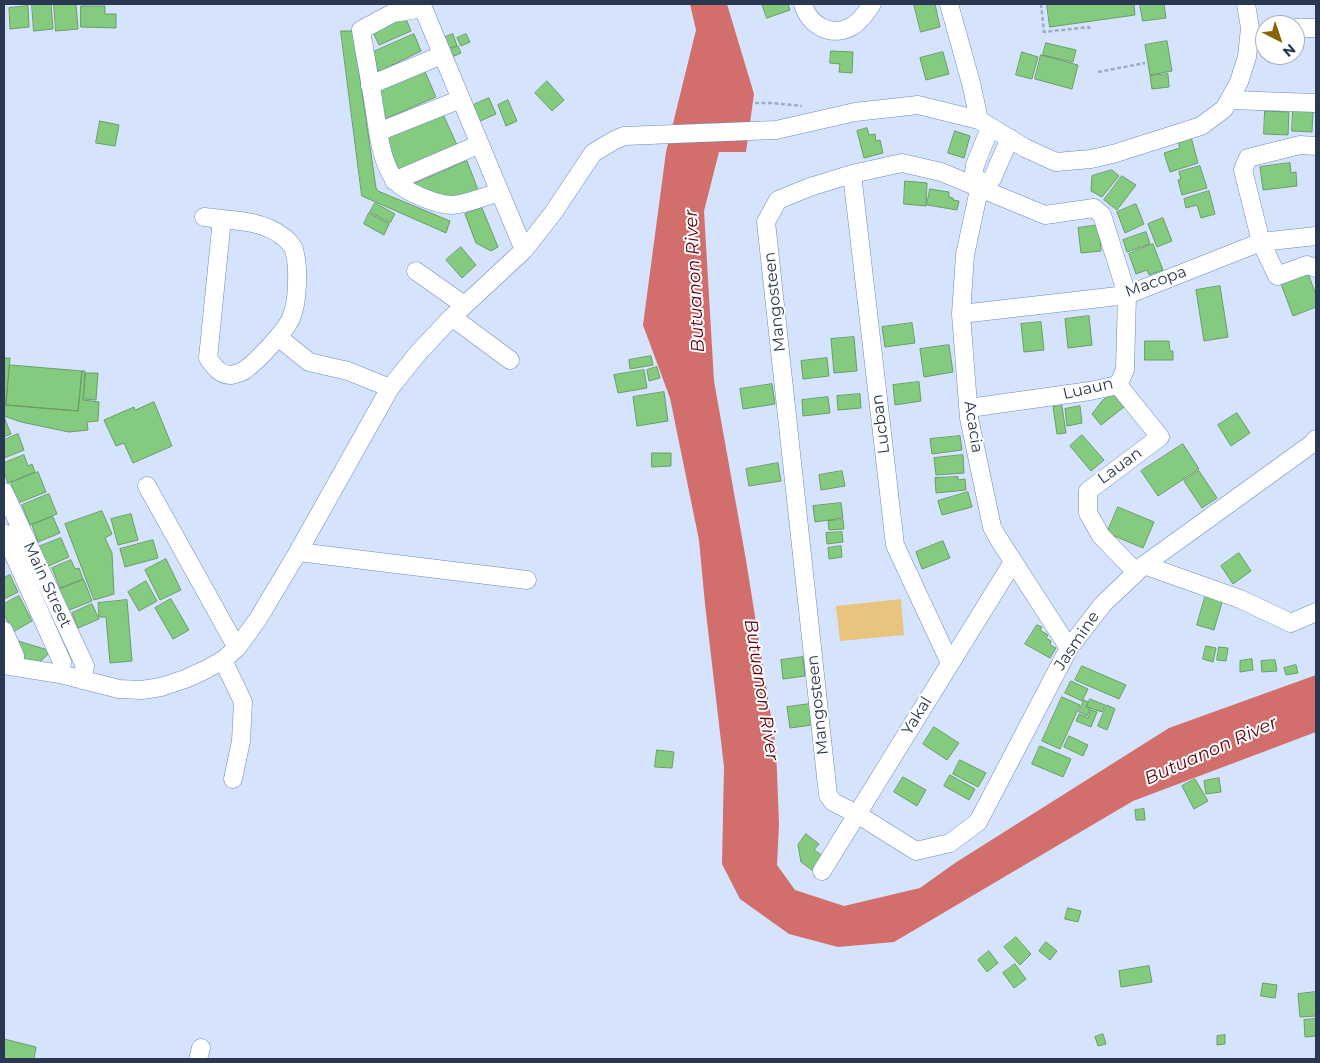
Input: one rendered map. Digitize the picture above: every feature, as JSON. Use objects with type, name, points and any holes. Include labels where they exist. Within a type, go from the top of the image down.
[{"type":"street","points":[[803,4],[811,21],[820,27],[841,30],[852,27],[860,21],[872,4]]},
{"type":"street","points":[[949,4],[971,83],[985,124],[974,173],[979,186],[992,179],[1010,138]]},
{"type":"street","points":[[1246,4],[1255,22]]},
{"type":"street","points":[[500,192],[455,204],[446,204],[422,198],[394,181],[386,164],[378,132],[361,30],[392,13],[423,8],[480,144],[500,192],[524,250]]},
{"type":"street","points":[[4,631],[15,656],[9,665],[60,674],[119,689],[142,690],[162,687],[185,679],[223,660],[237,648],[258,619],[390,388],[419,352],[458,311],[524,250],[553,213],[593,153],[613,140],[624,136],[776,130],[855,112],[918,105],[985,124],[1025,148],[1056,162],[1091,159],[1201,126],[1224,109],[1239,82],[1255,36]]},
{"type":"street","points":[[370,85],[442,54]]},
{"type":"street","points":[[378,132],[461,99]]},
{"type":"street","points":[[1230,100],[1316,103]]},
{"type":"street","points":[[394,181],[480,144]]},
{"type":"street","points":[[1312,236],[1312,267],[1277,276],[1261,242],[1243,170],[1248,158],[1300,146],[1316,146]]},
{"type":"street","name":"Mangosteen","points":[[857,814],[833,802],[828,795],[766,222],[778,200],[810,187],[852,174],[902,163],[941,172],[979,186],[1045,215],[1094,208],[1102,215],[1127,295]]},
{"type":"street","name":"Lucban","points":[[852,174],[895,545],[950,663]]},
{"type":"street","name":"Acacia","points":[[979,186],[965,255],[961,314],[969,408],[992,527],[1069,648]]},
{"type":"street","points":[[213,218],[261,226],[282,235],[294,249],[297,272],[295,307],[291,320],[278,337],[244,371],[231,375],[218,371],[208,358],[213,218]]},
{"type":"street","name":"Macopa","points":[[961,314],[1127,295],[1261,242],[1312,236]]},
{"type":"street","points":[[416,271],[510,360]]},
{"type":"street","name":"Luaun","points":[[969,408],[1090,391],[1118,385],[1125,370],[1127,295]]},
{"type":"street","points":[[278,337],[309,362],[348,372],[390,388]]},
{"type":"street","name":"Lauan","points":[[1118,385],[1160,437],[1088,491],[1088,513],[1101,536],[1140,569]]},
{"type":"street","name":"Jasmine","points":[[857,814],[916,851],[950,843],[978,822],[1069,648],[1102,604],[1140,569],[1313,444],[1316,439]]},
{"type":"street","points":[[147,486],[237,648]]},
{"type":"street","name":"Main Street","points":[[4,492],[85,666],[82,680]]},
{"type":"street","name":"Main Street","points":[[4,533],[62,662],[60,674]]},
{"type":"street","points":[[298,552],[527,580]]},
{"type":"street","name":"Yakal","points":[[822,871],[1013,562]]},
{"type":"street","points":[[1140,569],[1240,599],[1291,623],[1316,612]]},
{"type":"street","points":[[223,660],[243,702],[241,741],[233,779]]},
{"type":"path","points":[[1041,4],[1044,32],[1089,27],[1090,31]]},
{"type":"path","points":[[1098,72],[1144,63]]},
{"type":"path","points":[[755,103],[802,106],[814,122]]},
{"type":"shaded area","points":[[901,599],[904,635],[840,641],[836,606]]},
{"type":"water","name":"Butuanon River","points":[[690,4],[727,4],[754,94],[746,152],[719,152],[704,211],[714,381],[746,560],[776,748],[779,824],[777,865],[795,890],[844,906],[920,888],[955,863],[1169,728],[1316,675],[1316,732],[1133,801],[894,942],[838,947],[789,934],[740,899],[722,864],[724,767],[699,540],[670,398],[643,325],[666,152],[696,30]]},
{"type":"building","points":[[32,4],[51,4],[53,29],[34,31]]},
{"type":"building","points":[[54,4],[76,4],[78,29],[56,31]]},
{"type":"building","points":[[762,4],[788,4],[790,10],[767,18]]},
{"type":"building","points":[[914,4],[935,4],[940,27],[921,32]]},
{"type":"building","points":[[1047,4],[1134,4],[1135,15],[1050,27]]},
{"type":"building","points":[[1140,4],[1164,4],[1166,18],[1143,21]]},
{"type":"building","points":[[28,6],[29,27],[10,29],[9,8]]},
{"type":"building","points":[[81,6],[105,6],[105,14],[116,14],[116,28],[81,27]]},
{"type":"building","points":[[404,14],[411,31],[379,45],[371,28]]},
{"type":"building","points":[[341,31],[353,31],[376,188],[378,191],[450,221],[446,233],[362,196]]},
{"type":"building","points":[[414,34],[421,51],[378,72],[373,52]]},
{"type":"building","points":[[453,34],[457,46],[444,50],[440,39]]},
{"type":"building","points":[[466,34],[470,42],[461,46],[457,38]]},
{"type":"building","points":[[1167,41],[1172,71],[1150,75],[1145,45]]},
{"type":"building","points":[[1046,43],[1076,50],[1073,62],[1043,55]]},
{"type":"building","points":[[458,46],[461,53],[452,57],[449,51]]},
{"type":"building","points":[[831,51],[853,52],[852,73],[839,72],[840,64],[830,63]]},
{"type":"building","points":[[943,52],[949,74],[926,80],[920,58]]},
{"type":"building","points":[[1022,52],[1038,57],[1032,79],[1016,75]]},
{"type":"building","points":[[1041,55],[1078,65],[1072,89],[1035,79]]},
{"type":"building","points":[[423,67],[436,97],[385,119],[379,87]]},
{"type":"building","points":[[1168,74],[1169,87],[1152,89],[1150,76]]},
{"type":"building","points":[[547,81],[564,100],[552,111],[535,93]]},
{"type":"building","points":[[489,98],[496,114],[478,122],[471,106]]},
{"type":"building","points":[[508,100],[517,121],[506,126],[498,105]]},
{"type":"building","points":[[1265,111],[1289,112],[1288,135],[1264,134]]},
{"type":"building","points":[[1293,111],[1313,111],[1312,132],[1292,131]]},
{"type":"building","points":[[442,112],[457,145],[396,172],[386,139]]},
{"type":"building","points":[[100,121],[119,125],[115,146],[96,143]]},
{"type":"building","points":[[867,128],[869,135],[875,134],[876,141],[880,140],[883,153],[864,158],[857,131]]},
{"type":"building","points":[[955,131],[970,136],[964,158],[948,153]]},
{"type":"building","points":[[1191,137],[1198,163],[1170,172],[1164,153],[1180,148],[1178,141]]},
{"type":"building","points":[[467,161],[478,190],[448,203],[414,184]]},
{"type":"building","points":[[1290,163],[1291,173],[1296,172],[1297,186],[1263,190],[1260,167]]},
{"type":"building","points":[[1200,166],[1207,188],[1182,195],[1178,180],[1181,179],[1179,172]]},
{"type":"building","points":[[1112,170],[1119,176],[1102,197],[1091,191],[1092,176]]},
{"type":"building","points":[[1122,176],[1136,185],[1117,210],[1104,200]]},
{"type":"building","points":[[905,181],[927,183],[926,206],[904,204]]},
{"type":"building","points":[[930,189],[949,192],[949,197],[959,201],[957,210],[927,205]]},
{"type":"building","points":[[1209,191],[1215,214],[1201,218],[1197,205],[1186,208],[1184,199]]},
{"type":"building","points":[[375,203],[395,214],[390,223],[370,212]]},
{"type":"building","points":[[1136,204],[1144,224],[1125,233],[1117,212]]},
{"type":"building","points":[[482,208],[498,247],[491,251],[476,243],[465,214]]},
{"type":"building","points":[[369,213],[389,224],[384,235],[364,224]]},
{"type":"building","points":[[1163,218],[1172,241],[1157,247],[1148,224]]},
{"type":"building","points":[[1099,225],[1101,251],[1081,253],[1078,228]]},
{"type":"building","points":[[1146,232],[1150,244],[1127,252],[1123,240]]},
{"type":"building","points":[[1153,244],[1163,270],[1149,275],[1147,270],[1136,274],[1129,254]]},
{"type":"building","points":[[461,247],[476,265],[462,278],[446,260]]},
{"type":"building","points":[[1308,273],[1316,295],[1316,307],[1293,316],[1281,284]]},
{"type":"building","points":[[1220,286],[1228,337],[1204,341],[1196,290]]},
{"type":"building","points":[[1089,316],[1092,345],[1068,348],[1065,319]]},
{"type":"building","points":[[1041,322],[1044,350],[1024,352],[1021,324]]},
{"type":"building","points":[[912,323],[915,343],[885,347],[882,327]]},
{"type":"building","points":[[854,337],[857,371],[834,373],[831,339]]},
{"type":"building","points":[[1145,341],[1169,341],[1170,351],[1173,351],[1173,360],[1145,360]]},
{"type":"building","points":[[949,345],[953,372],[924,377],[920,349]]},
{"type":"building","points":[[651,356],[653,365],[630,369],[629,360]]},
{"type":"building","points":[[4,358],[10,358],[6,405],[78,411],[82,371],[85,371],[83,400],[99,402],[98,421],[87,422],[88,430],[69,432],[21,422],[4,416]]},
{"type":"building","points":[[827,358],[829,376],[803,379],[801,361]]},
{"type":"building","points":[[10,365],[82,371],[78,411],[6,405]]},
{"type":"building","points":[[657,367],[660,378],[649,381],[647,370]]},
{"type":"building","points":[[644,370],[647,388],[618,393],[614,375]]},
{"type":"building","points":[[86,373],[98,373],[96,400],[84,399]]},
{"type":"building","points":[[919,382],[921,401],[895,405],[893,385]]},
{"type":"building","points":[[772,384],[775,404],[743,409],[740,389]]},
{"type":"building","points":[[664,392],[668,421],[637,426],[633,397]]},
{"type":"building","points":[[1112,393],[1124,407],[1101,425],[1092,414],[1102,401]]},
{"type":"building","points":[[860,394],[861,408],[838,410],[837,396]]},
{"type":"building","points":[[828,397],[830,413],[803,416],[802,400]]},
{"type":"building","points":[[154,402],[172,446],[133,463],[124,443],[116,446],[104,420],[134,407],[135,410]]},
{"type":"building","points":[[1062,406],[1066,433],[1057,434],[1053,407]]},
{"type":"building","points":[[1080,406],[1082,423],[1067,426],[1065,409]]},
{"type":"building","points":[[1237,413],[1250,433],[1231,446],[1218,425]]},
{"type":"building","points":[[4,417],[11,434],[4,437]]},
{"type":"building","points":[[18,434],[24,450],[4,458],[4,440]]},
{"type":"building","points":[[1082,435],[1104,460],[1091,471],[1070,446]]},
{"type":"building","points":[[960,436],[962,450],[932,454],[930,439]]},
{"type":"building","points":[[1183,444],[1199,469],[1158,496],[1141,471]]},
{"type":"building","points":[[652,453],[671,453],[671,466],[652,467]]},
{"type":"building","points":[[24,455],[28,466],[32,464],[35,472],[8,483],[4,472],[4,463]]},
{"type":"building","points":[[963,455],[964,473],[936,475],[934,458]]},
{"type":"building","points":[[778,463],[781,481],[749,486],[746,469]]},
{"type":"building","points":[[842,471],[845,486],[821,490],[819,475]]},
{"type":"building","points":[[1199,471],[1217,498],[1202,508],[1184,481]]},
{"type":"building","points":[[38,472],[46,492],[18,503],[11,483]]},
{"type":"building","points":[[958,477],[958,480],[965,479],[966,490],[936,493],[935,478]]},
{"type":"building","points":[[968,492],[972,507],[942,515],[938,501]]},
{"type":"building","points":[[49,494],[57,514],[30,525],[22,505]]},
{"type":"building","points":[[841,503],[843,518],[815,522],[813,506]]},
{"type":"building","points":[[1118,507],[1154,522],[1143,548],[1107,533]]},
{"type":"building","points":[[102,511],[112,534],[105,538],[112,553],[114,594],[94,600],[65,524]]},
{"type":"building","points":[[131,514],[138,540],[118,545],[111,519]]},
{"type":"building","points":[[53,517],[60,533],[38,542],[32,525]]},
{"type":"building","points":[[843,520],[844,529],[829,530],[828,521]]},
{"type":"building","points":[[842,532],[843,542],[827,544],[826,533]]},
{"type":"building","points":[[61,538],[69,557],[46,567],[38,547]]},
{"type":"building","points":[[153,540],[158,558],[125,567],[120,549]]},
{"type":"building","points":[[943,541],[950,558],[922,569],[916,552]]},
{"type":"building","points":[[841,546],[842,557],[829,559],[828,548]]},
{"type":"building","points":[[1239,553],[1251,571],[1233,584],[1221,566]]},
{"type":"building","points":[[166,559],[181,590],[160,600],[145,570]]},
{"type":"building","points":[[71,560],[75,569],[79,568],[83,579],[60,588],[52,568]]},
{"type":"building","points":[[10,575],[18,592],[4,599],[4,578]]},
{"type":"building","points":[[84,580],[92,601],[67,611],[58,590]]},
{"type":"building","points":[[146,581],[157,601],[139,611],[128,592]]},
{"type":"building","points":[[1206,594],[1223,599],[1214,630],[1197,625]]},
{"type":"building","points":[[19,596],[32,621],[13,632],[4,614],[4,604]]},
{"type":"building","points":[[171,599],[189,630],[173,639],[155,608]]},
{"type":"building","points":[[127,600],[132,661],[110,663],[106,617],[99,617],[98,603]]},
{"type":"building","points":[[92,604],[99,619],[78,628],[72,613]]},
{"type":"building","points":[[1037,625],[1042,627],[1040,630],[1048,635],[1046,638],[1051,641],[1050,645],[1056,648],[1050,658],[1025,644]]},
{"type":"building","points":[[15,640],[51,651],[37,665],[21,661]]},
{"type":"building","points":[[1206,646],[1216,648],[1213,662],[1203,659]]},
{"type":"building","points":[[1219,647],[1228,648],[1226,661],[1217,660]]},
{"type":"building","points":[[803,657],[805,676],[783,679],[781,660]]},
{"type":"building","points":[[1252,659],[1253,670],[1240,672],[1240,661]]},
{"type":"building","points":[[1275,660],[1277,671],[1262,672],[1261,661]]},
{"type":"building","points":[[1296,665],[1298,673],[1286,675],[1284,668]]},
{"type":"building","points":[[1082,666],[1126,685],[1119,699],[1075,680]]},
{"type":"building","points":[[1071,681],[1088,689],[1082,701],[1065,693]]},
{"type":"building","points":[[1062,697],[1080,705],[1060,749],[1042,741]]},
{"type":"building","points":[[1090,699],[1105,705],[1102,712],[1087,707]]},
{"type":"building","points":[[1084,700],[1088,702],[1086,707],[1090,709],[1087,716],[1079,712]]},
{"type":"building","points":[[810,704],[812,725],[790,728],[787,707]]},
{"type":"building","points":[[1107,705],[1115,709],[1107,730],[1098,726]]},
{"type":"building","points":[[1091,710],[1097,712],[1091,727],[1076,721],[1079,714],[1088,718]]},
{"type":"building","points":[[934,727],[959,743],[947,760],[923,744]]},
{"type":"building","points":[[1069,736],[1088,745],[1083,756],[1064,747]]},
{"type":"building","points":[[1040,746],[1071,759],[1063,777],[1032,764]]},
{"type":"building","points":[[657,750],[674,752],[672,768],[655,767]]},
{"type":"building","points":[[960,760],[986,773],[978,787],[953,774]]},
{"type":"building","points":[[950,775],[975,789],[969,800],[944,786]]},
{"type":"building","points":[[903,777],[926,790],[917,806],[894,792]]},
{"type":"building","points":[[1219,778],[1221,792],[1206,794],[1204,781]]},
{"type":"building","points":[[1195,779],[1208,801],[1194,809],[1182,786]]},
{"type":"building","points":[[1144,809],[1145,820],[1136,820],[1135,810]]},
{"type":"building","points":[[806,834],[819,844],[814,850],[823,856],[812,870],[801,862],[798,845]]},
{"type":"building","points":[[1068,908],[1081,911],[1078,922],[1065,919]]},
{"type":"building","points":[[1016,937],[1031,954],[1020,965],[1004,947]]},
{"type":"building","points":[[1046,942],[1057,951],[1050,960],[1039,951]]},
{"type":"building","points":[[989,951],[998,963],[987,972],[978,960]]},
{"type":"building","points":[[1015,964],[1026,979],[1014,988],[1003,973]]},
{"type":"building","points":[[1149,966],[1152,982],[1121,987],[1119,971]]},
{"type":"building","points":[[1263,983],[1277,985],[1275,998],[1261,996]]},
{"type":"building","points":[[1316,992],[1316,1016],[1300,1017],[1298,994]]},
{"type":"building","points":[[1316,1019],[1316,1036],[1305,1037],[1304,1020]]},
{"type":"building","points":[[1103,1034],[1106,1044],[1098,1046],[1095,1037]]},
{"type":"building","points":[[1225,1035],[1225,1044],[1217,1045],[1217,1036]]},
{"type":"building","points":[[4,1039],[36,1047],[34,1059],[4,1059]]}]
